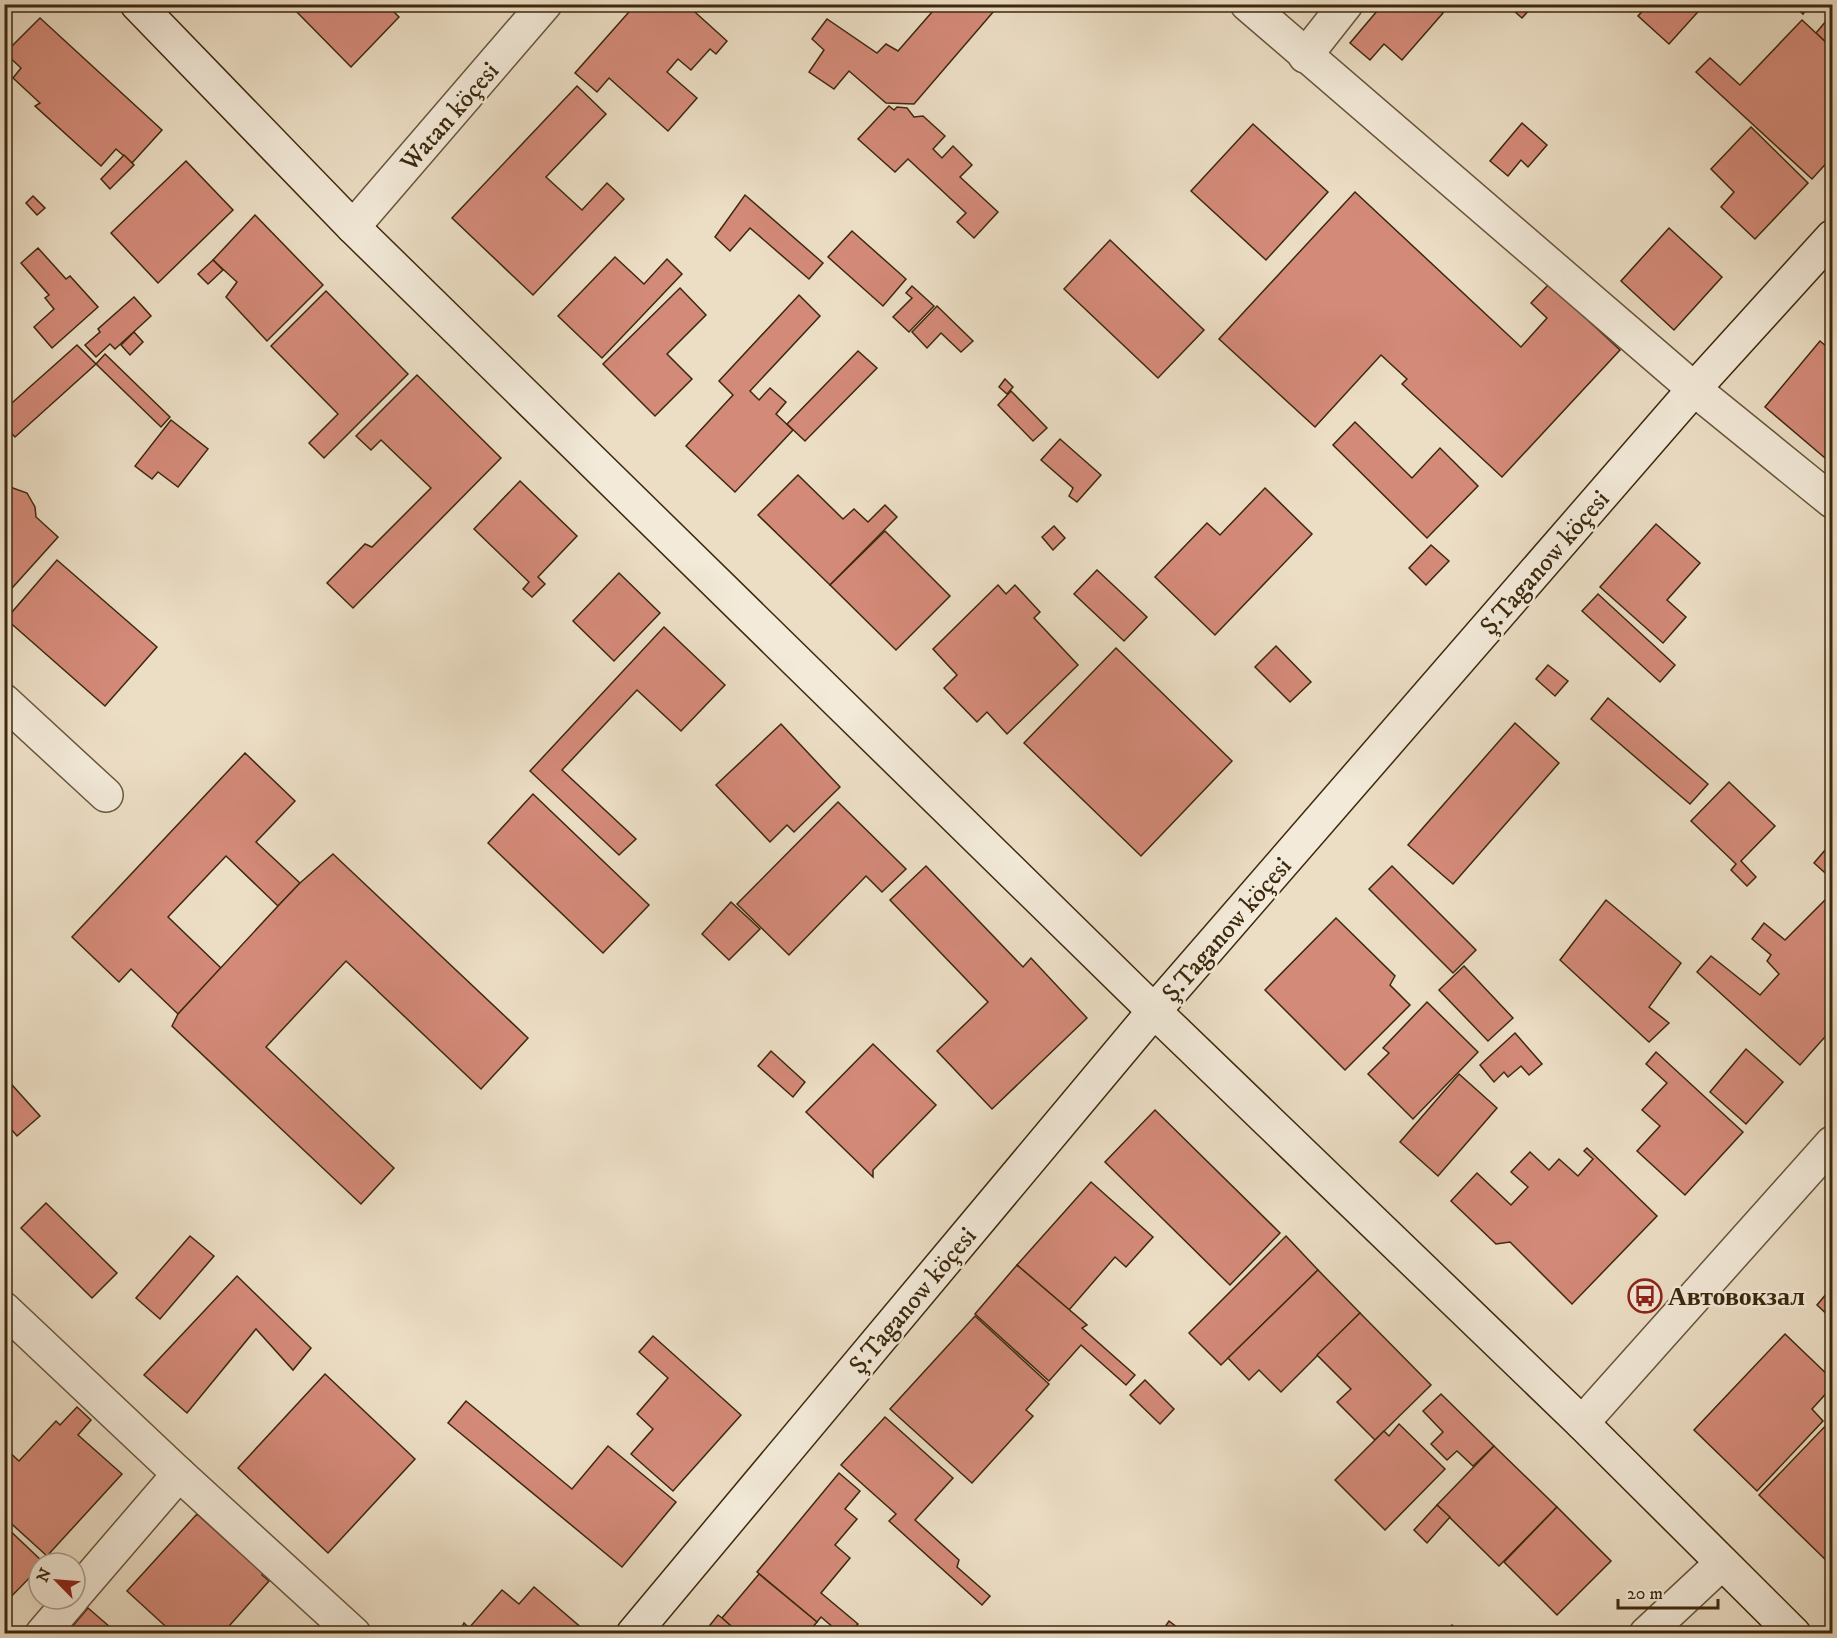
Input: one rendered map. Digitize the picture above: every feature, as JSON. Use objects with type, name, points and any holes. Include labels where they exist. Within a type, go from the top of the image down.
[{"type":"street","points":[[137,4],[352,226],[1154,1011],[1582,1423],[1794,1634]]},
{"type":"street","name":"Watan köçesi","points":[[352,226],[545,4]]},
{"type":"street","points":[[1247,4],[1694,389],[1833,501]]},
{"type":"street","points":[[1305,56],[1346,4]]},
{"type":"street","name":"Ş.Taganow köçesi","points":[[633,1634],[1154,1011],[1694,389],[1833,237]]},
{"type":"street","points":[[4,701],[106,795]]},
{"type":"street","points":[[1582,1423],[1833,1143]]},
{"type":"street","points":[[4,1309],[179,1474],[354,1634]]},
{"type":"street","points":[[87,1581],[179,1474]]},
{"type":"street","points":[[1646,1634],[1722,1563]]},
{"type":"street","points":[[42,1634],[62,1611]]},
{"type":"building","points":[[289,4],[386,4],[399,17],[351,67]]},
{"type":"building","points":[[636,4],[686,4],[727,41],[716,54],[710,49],[691,70],[678,59],[667,72],[697,98],[668,131],[609,78],[597,92],[575,73]]},
{"type":"building","points":[[939,4],[1000,4],[914,104],[886,103],[849,71],[834,89],[809,72],[824,50],[812,39],[827,19],[877,53],[886,44],[898,51]]},
{"type":"building","points":[[1383,4],[1433,4],[1443,13],[1402,60],[1384,44],[1370,60],[1350,43]]},
{"type":"building","points":[[1506,4],[1526,4],[1530,9],[1522,18]]},
{"type":"building","points":[[1649,4],[1705,4],[1669,44],[1638,16]]},
{"type":"building","points":[[1792,4],[1810,4],[1803,14]]},
{"type":"building","points":[[1832,14],[1832,48],[1816,33]]},
{"type":"building","points":[[40,18],[162,130],[132,163],[116,149],[101,166],[35,106],[40,103],[13,78],[21,68],[5,53]]},
{"type":"building","points":[[1802,20],[1832,48],[1832,157],[1812,179],[1696,72],[1710,58],[1740,85]]},
{"type":"building","points":[[577,86],[606,114],[546,177],[582,210],[607,183],[624,199],[533,295],[452,218]]},
{"type":"building","points":[[889,106],[894,110],[897,107],[907,108],[914,117],[923,116],[945,136],[933,149],[942,158],[953,146],[972,165],[960,177],[998,212],[974,238],[957,222],[966,213],[908,159],[895,172],[858,139]]},
{"type":"building","points":[[1522,123],[1547,145],[1528,167],[1521,160],[1508,176],[1490,161]]},
{"type":"building","points":[[1253,124],[1328,192],[1266,260],[1191,191]]},
{"type":"building","points":[[1751,127],[1808,183],[1755,239],[1721,207],[1734,192],[1711,169]]},
{"type":"building","points":[[124,155],[134,165],[110,189],[101,179]]},
{"type":"building","points":[[186,161],[233,210],[158,283],[111,233]]},
{"type":"building","points":[[1355,192],[1521,347],[1547,318],[1531,303],[1549,284],[1620,350],[1502,477],[1402,384],[1407,379],[1381,355],[1315,427],[1219,339]]},
{"type":"building","points":[[745,195],[823,263],[809,279],[750,228],[730,251],[715,237]]},
{"type":"building","points":[[33,196],[45,208],[37,215],[26,203]]},
{"type":"building","points":[[255,215],[323,285],[267,341],[226,297],[237,282],[213,260]]},
{"type":"building","points":[[1669,228],[1722,277],[1674,330],[1621,281]]},
{"type":"building","points":[[852,231],[906,279],[883,306],[828,257]]},
{"type":"building","points":[[1110,240],[1204,330],[1158,378],[1064,289]]},
{"type":"building","points":[[38,248],[66,279],[70,276],[98,307],[52,348],[34,327],[54,309],[45,298],[49,295],[21,263]]},
{"type":"building","points":[[615,257],[644,284],[667,259],[682,274],[602,358],[558,316]]},
{"type":"building","points":[[213,260],[223,270],[208,284],[198,274]]},
{"type":"building","points":[[912,286],[934,306],[909,332],[893,317],[912,298],[906,293]]},
{"type":"building","points":[[680,288],[706,315],[667,354],[692,379],[655,416],[603,364]]},
{"type":"building","points":[[326,291],[408,374],[324,458],[309,443],[338,414],[271,346]]},
{"type":"building","points":[[799,295],[820,316],[750,391],[759,400],[770,388],[786,402],[776,414],[793,430],[735,492],[686,446],[733,395],[719,381]]},
{"type":"building","points":[[134,297],[151,316],[115,349],[110,344],[96,357],[85,345],[100,332],[98,329]]},
{"type":"building","points":[[937,306],[973,341],[961,352],[941,333],[927,348],[912,332]]},
{"type":"building","points":[[134,332],[143,342],[130,355],[121,345]]},
{"type":"building","points":[[1820,341],[1832,351],[1832,464],[1765,407]]},
{"type":"building","points":[[77,345],[96,364],[15,437],[4,426],[4,410]]},
{"type":"building","points":[[858,351],[877,368],[805,441],[787,424]]},
{"type":"building","points":[[105,354],[170,417],[161,427],[96,364]]},
{"type":"building","points":[[417,375],[501,458],[353,608],[327,583],[365,544],[372,547],[431,488],[381,440],[371,450],[356,436]]},
{"type":"building","points":[[1005,379],[1013,387],[1007,394],[999,387]]},
{"type":"building","points":[[1011,391],[1047,428],[1033,441],[998,405]]},
{"type":"building","points":[[171,420],[208,449],[178,487],[158,472],[152,479],[135,466]]},
{"type":"building","points":[[1355,422],[1412,478],[1440,448],[1478,486],[1427,538],[1333,445]]},
{"type":"building","points":[[1060,439],[1101,475],[1077,502],[1069,496],[1073,488],[1041,460]]},
{"type":"building","points":[[798,475],[843,519],[854,509],[868,522],[885,505],[897,517],[830,585],[758,515]]},
{"type":"building","points":[[520,481],[577,536],[538,577],[545,584],[532,597],[523,589],[529,582],[474,529]]},
{"type":"building","points":[[4,483],[27,493],[35,507],[36,517],[58,537],[4,597]]},
{"type":"building","points":[[1265,488],[1312,534],[1215,635],[1155,577],[1207,523],[1220,535]]},
{"type":"building","points":[[1656,524],[1700,563],[1667,600],[1686,617],[1663,643],[1600,587]]},
{"type":"building","points":[[1054,526],[1065,538],[1053,550],[1042,537]]},
{"type":"building","points":[[885,531],[950,596],[896,650],[830,585]]},
{"type":"building","points":[[1431,545],[1449,561],[1426,585],[1409,568]]},
{"type":"building","points":[[57,560],[157,647],[105,706],[6,619]]},
{"type":"building","points":[[1097,570],[1147,617],[1124,641],[1074,594]]},
{"type":"building","points":[[619,573],[660,613],[614,661],[573,621]]},
{"type":"building","points":[[998,585],[1006,594],[1015,585],[1040,612],[1034,618],[1078,665],[1007,734],[987,712],[977,722],[944,688],[957,675],[933,649]]},
{"type":"building","points":[[1598,594],[1675,665],[1660,682],[1582,611]]},
{"type":"building","points":[[664,627],[725,685],[681,731],[637,690],[562,770],[636,839],[619,855],[530,771]]},
{"type":"building","points":[[1276,646],[1311,682],[1290,702],[1255,667]]},
{"type":"building","points":[[1116,648],[1232,761],[1141,856],[1024,743]]},
{"type":"building","points":[[1548,665],[1568,681],[1555,696],[1536,679]]},
{"type":"building","points":[[1608,698],[1708,784],[1690,804],[1591,719]]},
{"type":"building","points":[[1515,723],[1559,763],[1453,884],[1408,845]]},
{"type":"building","points":[[781,724],[840,787],[794,832],[787,825],[770,842],[716,785]]},
{"type":"building","points":[[245,753],[295,801],[256,842],[300,883],[278,906],[226,856],[168,917],[221,968],[178,1014],[131,969],[119,982],[72,937]]},
{"type":"building","points":[[1729,782],[1775,826],[1741,861],[1756,877],[1747,886],[1731,870],[1736,864],[1691,821]]},
{"type":"building","points":[[533,794],[649,905],[603,953],[488,843]]},
{"type":"building","points":[[838,802],[906,869],[882,892],[866,876],[789,955],[737,904]]},
{"type":"building","points":[[1832,842],[1832,879],[1814,863]]},
{"type":"building","points":[[333,854],[528,1038],[481,1089],[346,961],[266,1047],[394,1168],[361,1204],[172,1026],[178,1014],[278,906]]},
{"type":"building","points":[[926,866],[1023,967],[1031,958],[1087,1018],[992,1109],[937,1051],[988,1002],[890,900]]},
{"type":"building","points":[[1392,866],[1476,950],[1453,973],[1369,889]]},
{"type":"building","points":[[1832,893],[1832,1029],[1800,1065],[1697,972],[1711,956],[1760,995],[1779,974],[1767,961],[1771,955],[1752,939],[1764,923],[1785,940]]},
{"type":"building","points":[[1606,900],[1681,963],[1649,1007],[1669,1023],[1649,1042],[1560,960]]},
{"type":"building","points":[[731,902],[760,929],[729,960],[702,934]]},
{"type":"building","points":[[1336,918],[1395,976],[1390,985],[1410,1005],[1345,1070],[1265,990]]},
{"type":"building","points":[[1464,966],[1513,1018],[1488,1041],[1439,990]]},
{"type":"building","points":[[1427,1002],[1478,1052],[1413,1119],[1368,1074],[1389,1053],[1383,1048]]},
{"type":"building","points":[[1515,1033],[1542,1064],[1529,1075],[1521,1066],[1508,1077],[1504,1072],[1494,1082],[1480,1065]]},
{"type":"building","points":[[873,1044],[936,1105],[873,1170],[873,1177],[806,1112]]},
{"type":"building","points":[[1746,1049],[1783,1082],[1746,1124],[1710,1092]]},
{"type":"building","points":[[771,1051],[805,1082],[793,1097],[758,1066]]},
{"type":"building","points":[[1656,1052],[1743,1132],[1685,1195],[1637,1151],[1660,1126],[1642,1110],[1667,1083],[1646,1064]]},
{"type":"building","points":[[1459,1074],[1497,1108],[1438,1176],[1400,1142]]},
{"type":"building","points":[[4,1076],[40,1116],[17,1136],[4,1121]]},
{"type":"building","points":[[1155,1110],[1280,1233],[1230,1285],[1105,1162]]},
{"type":"building","points":[[1587,1148],[1657,1216],[1572,1304],[1510,1242],[1496,1244],[1451,1201],[1477,1173],[1511,1205],[1528,1187],[1511,1172],[1530,1152],[1549,1170],[1559,1159],[1578,1176],[1593,1159],[1584,1151]]},
{"type":"building","points":[[1091,1182],[1153,1237],[1126,1267],[1115,1257],[1069,1310],[1017,1265]]},
{"type":"building","points":[[46,1203],[117,1273],[92,1298],[21,1228]]},
{"type":"building","points":[[190,1236],[214,1256],[160,1319],[136,1298]]},
{"type":"building","points":[[1286,1236],[1318,1270],[1221,1365],[1189,1333]]},
{"type":"building","points":[[1017,1265],[1087,1325],[1082,1328],[1135,1375],[1126,1385],[1081,1345],[1049,1381],[975,1314]]},
{"type":"building","points":[[1318,1270],[1360,1313],[1281,1392],[1259,1370],[1249,1380],[1228,1358]]},
{"type":"building","points":[[237,1276],[311,1348],[293,1370],[256,1329],[187,1413],[144,1375]]},
{"type":"building","points":[[1832,1287],[1832,1319],[1817,1305]]},
{"type":"building","points":[[1360,1313],[1431,1385],[1375,1440],[1337,1402],[1351,1389],[1317,1355]]},
{"type":"building","points":[[975,1316],[1049,1384],[1026,1410],[1033,1416],[972,1483],[890,1409]]},
{"type":"building","points":[[1785,1334],[1832,1379],[1832,1387],[1812,1409],[1823,1421],[1757,1491],[1694,1430]]},
{"type":"building","points":[[653,1336],[741,1415],[673,1491],[631,1454],[653,1429],[637,1414],[668,1378],[639,1352]]},
{"type":"building","points":[[325,1374],[415,1459],[328,1553],[238,1468]]},
{"type":"building","points":[[1145,1380],[1174,1409],[1160,1424],[1130,1395]]},
{"type":"building","points":[[1441,1394],[1494,1446],[1473,1466],[1457,1451],[1447,1460],[1431,1444],[1443,1432],[1423,1411]]},
{"type":"building","points":[[466,1401],[572,1489],[608,1446],[676,1502],[622,1567],[448,1423]]},
{"type":"building","points":[[77,1407],[91,1420],[78,1435],[122,1474],[52,1551],[41,1551],[4,1517],[4,1455],[8,1451],[19,1461],[56,1421],[60,1425]]},
{"type":"building","points":[[885,1417],[953,1478],[915,1520],[959,1560],[957,1567],[990,1596],[982,1605],[889,1521],[896,1514],[841,1465]]},
{"type":"building","points":[[1832,1419],[1832,1566],[1759,1495]]},
{"type":"building","points":[[1399,1424],[1445,1469],[1385,1530],[1335,1480],[1384,1431],[1389,1436]]},
{"type":"building","points":[[1494,1446],[1557,1507],[1499,1566],[1437,1505]]},
{"type":"building","points":[[839,1473],[860,1491],[845,1509],[857,1519],[835,1545],[850,1558],[821,1593],[858,1624],[854,1628],[860,1634],[841,1634],[821,1617],[817,1622],[757,1572]]},
{"type":"building","points":[[1437,1505],[1450,1517],[1427,1543],[1414,1530]]},
{"type":"building","points":[[1557,1507],[1611,1561],[1557,1615],[1504,1562]]},
{"type":"building","points":[[197,1514],[239,1552],[247,1542],[272,1564],[262,1575],[269,1581],[222,1634],[174,1634],[127,1591]]},
{"type":"building","points":[[4,1525],[31,1551],[27,1551],[27,1580],[4,1604]]},
{"type":"building","points":[[759,1574],[817,1622],[807,1634],[740,1634],[722,1618]]},
{"type":"building","points":[[534,1587],[584,1630],[582,1634],[458,1634],[464,1623],[469,1628],[502,1590],[519,1604]]},
{"type":"building","points":[[88,1608],[118,1634],[66,1634]]},
{"type":"building","points":[[718,1615],[722,1618],[740,1634],[703,1634]]},
{"type":"building","points":[[1169,1621],[1186,1634],[1160,1634]]},
{"type":"building","points":[[1452,1625],[1460,1634],[1443,1634]]},
{"type":"place","name":"Автовокзал","points":[[1645,1296]]}]
